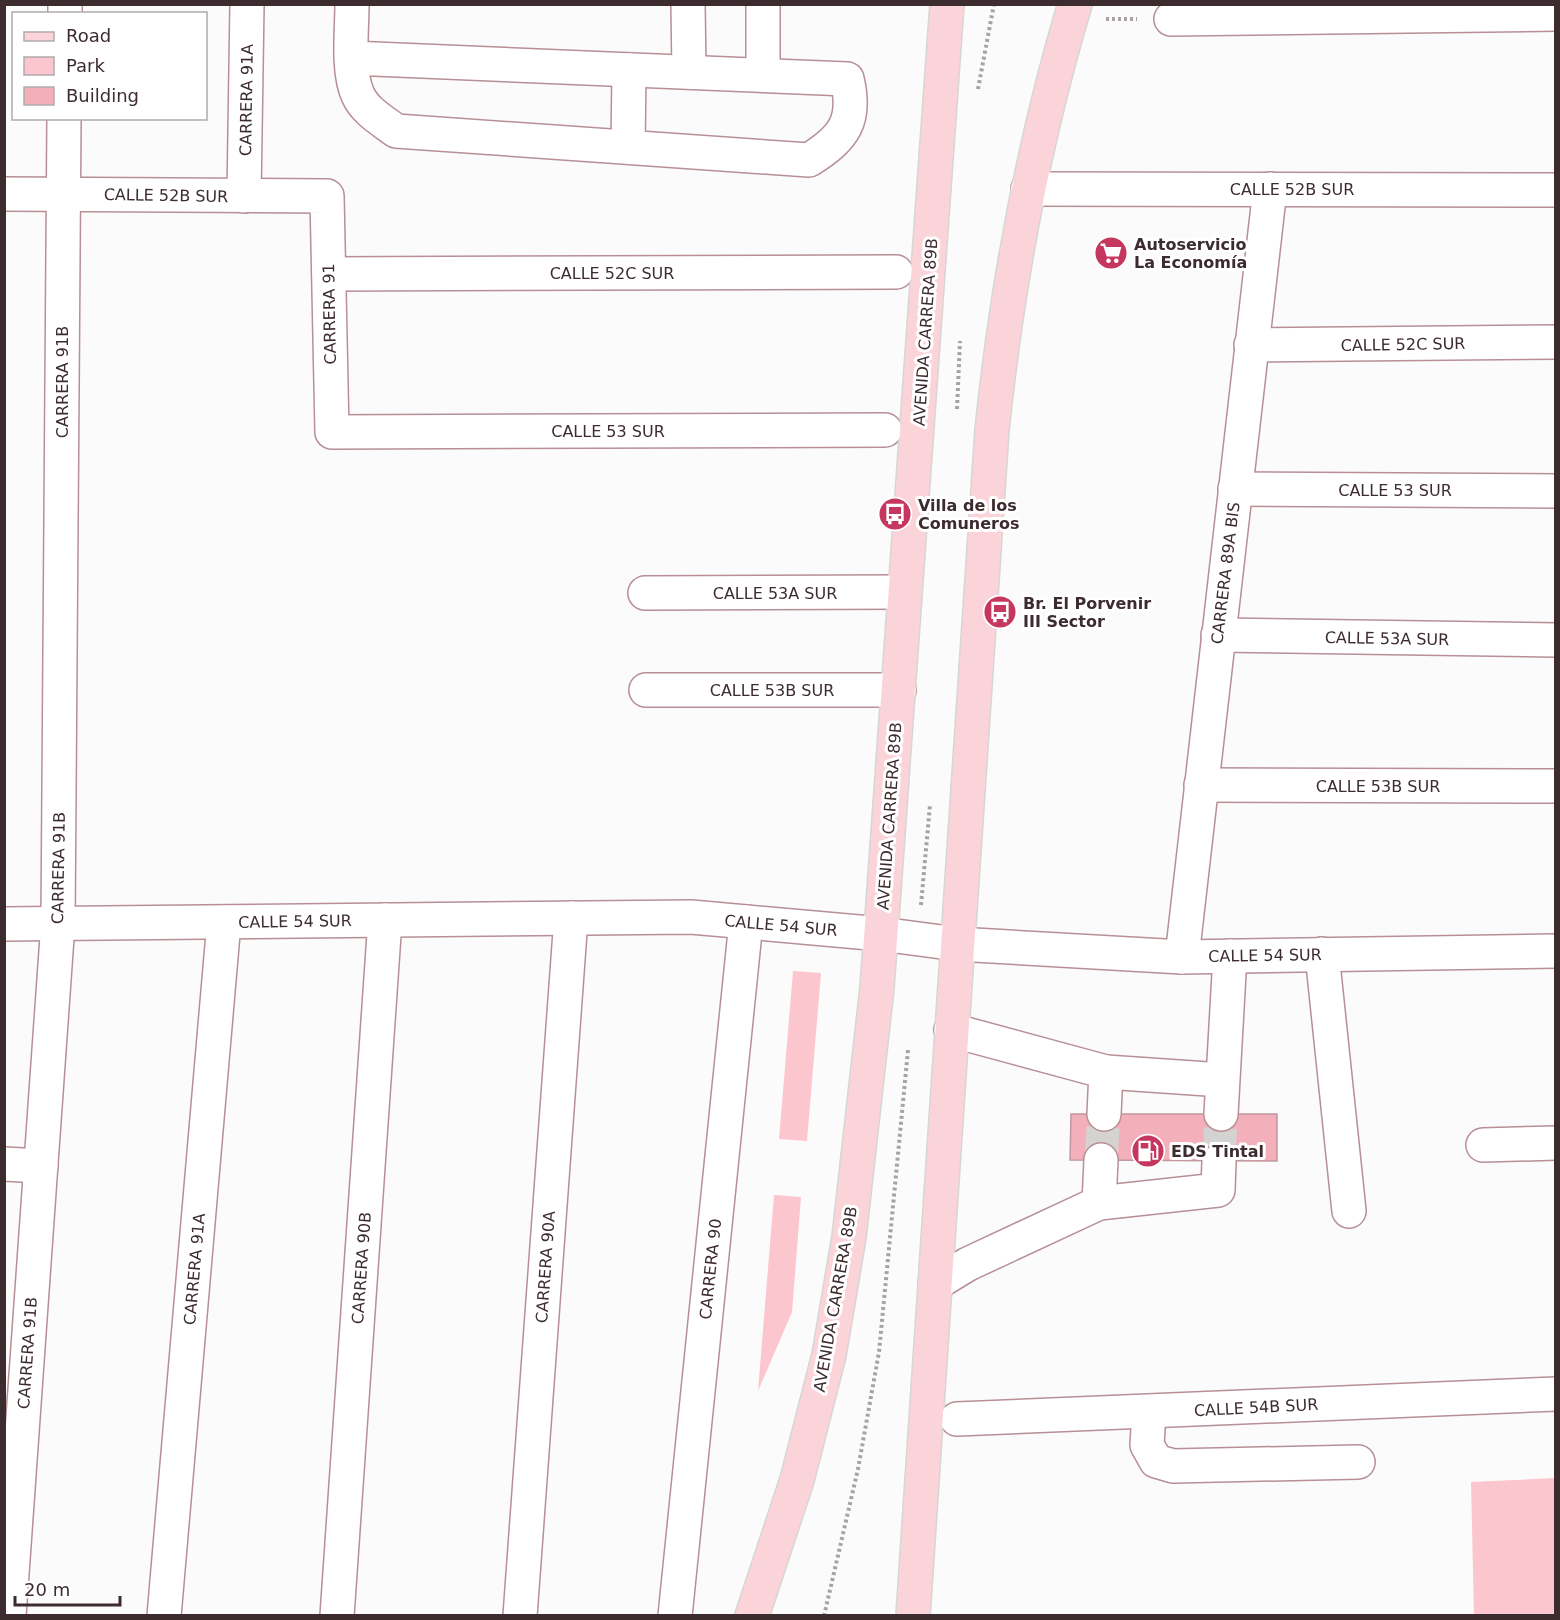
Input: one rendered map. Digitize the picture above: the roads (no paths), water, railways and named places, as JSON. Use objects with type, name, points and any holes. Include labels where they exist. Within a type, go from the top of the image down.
[{"type":"main road","name":"AVENIDA CARRERA 89B","points":[[752,1616],[797,1480],[828,1355],[849,1237],[881,934],[947,4]]},
{"type":"main road","points":[[913,1616],[992,430],[1002,339],[1028,189],[1073,12]]},
{"type":"street","name":"CARRERA 91A","points":[[244,196],[247,4]]},
{"type":"street","points":[[351,58],[847,79],[852,99],[846,125],[834,144],[809,160],[396,131],[373,114],[358,95],[351,58],[352,4]]},
{"type":"street","points":[[688,4],[689,72]]},
{"type":"street","points":[[763,75],[764,4]]},
{"type":"street","points":[[1171,18],[1556,14]]},
{"type":"street","points":[[628,147],[629,70]]},
{"type":"street","name":"CARRERA 91B","points":[[9,1616],[17,1331],[41,1166],[58,924],[64,120]]},
{"type":"street","name":"CALLE 52B SUR","points":[[1028,189],[1556,190]]},
{"type":"street","name":"CARRERA 89A BIS","points":[[1182,957],[1270,189]]},
{"type":"street","name":"CALLE 52B SUR","points":[[4,194],[327,196]]},
{"type":"street","name":"CARRERA 91","points":[[327,196],[332,432]]},
{"type":"street","name":"CALLE 52C SUR","points":[[329,274],[896,272]]},
{"type":"street","name":"CALLE 52C SUR","points":[[1251,345],[1556,342]]},
{"type":"street","name":"CALLE 53 SUR","points":[[332,432],[885,430]]},
{"type":"street","name":"CALLE 53 SUR","points":[[1235,489],[1556,491]]},
{"type":"street","name":"CALLE 53A SUR","points":[[645,593],[906,592]]},
{"type":"street","name":"CALLE 53A SUR","points":[[1218,635],[1556,640]]},
{"type":"street","name":"CALLE 53B SUR","points":[[646,690],[898,690]]},
{"type":"street","name":"CALLE 53B SUR","points":[[1201,785],[1556,786]]},
{"type":"street","name":"CALLE 54 SUR","points":[[4,924],[691,917],[881,934],[957,944],[1182,957],[1556,951]]},
{"type":"street","name":"CARRERA 90A","points":[[520,1616],[571,918]]},
{"type":"street","name":"CARRERA 90B","points":[[337,1616],[386,920]]},
{"type":"street","name":"CARRERA 91A","points":[[164,1616],[224,922]]},
{"type":"street","name":"CARRERA 90","points":[[675,1616],[746,922]]},
{"type":"street","points":[[1322,954],[1348,1211]]},
{"type":"street","points":[[1221,1114],[1230,956]]},
{"type":"street","points":[[951,1030],[1106,1072],[1222,1080]]},
{"type":"street","points":[[1104,1114],[1106,1072]]},
{"type":"street","points":[[1482,1145],[1556,1143]]},
{"type":"street","points":[[1099,1203],[1101,1160]]},
{"type":"street","points":[[935,1284],[968,1264],[1099,1203],[1218,1190],[1219,1161]]},
{"type":"street","points":[[4,1164],[41,1166]]},
{"type":"street","name":"CALLE 54B SUR","points":[[957,1419],[1556,1394]]},
{"type":"street","points":[[1149,1412],[1147,1445],[1156,1461],[1173,1466],[1358,1462]]},
{"type":"tunnel","points":[[1101,1160],[1104,1114]]},
{"type":"tunnel","points":[[1219,1161],[1221,1114]]},
{"type":"place","name":"Autoservicio La Economía","points":[[1111,253]]},
{"type":"place","name":"Villa de los Comuneros","points":[[895,514]]},
{"type":"place","name":"Br. El Porvenir III Sector","points":[[1000,612]]},
{"type":"place","name":"EDS Tintal","points":[[1148,1151]]}]
